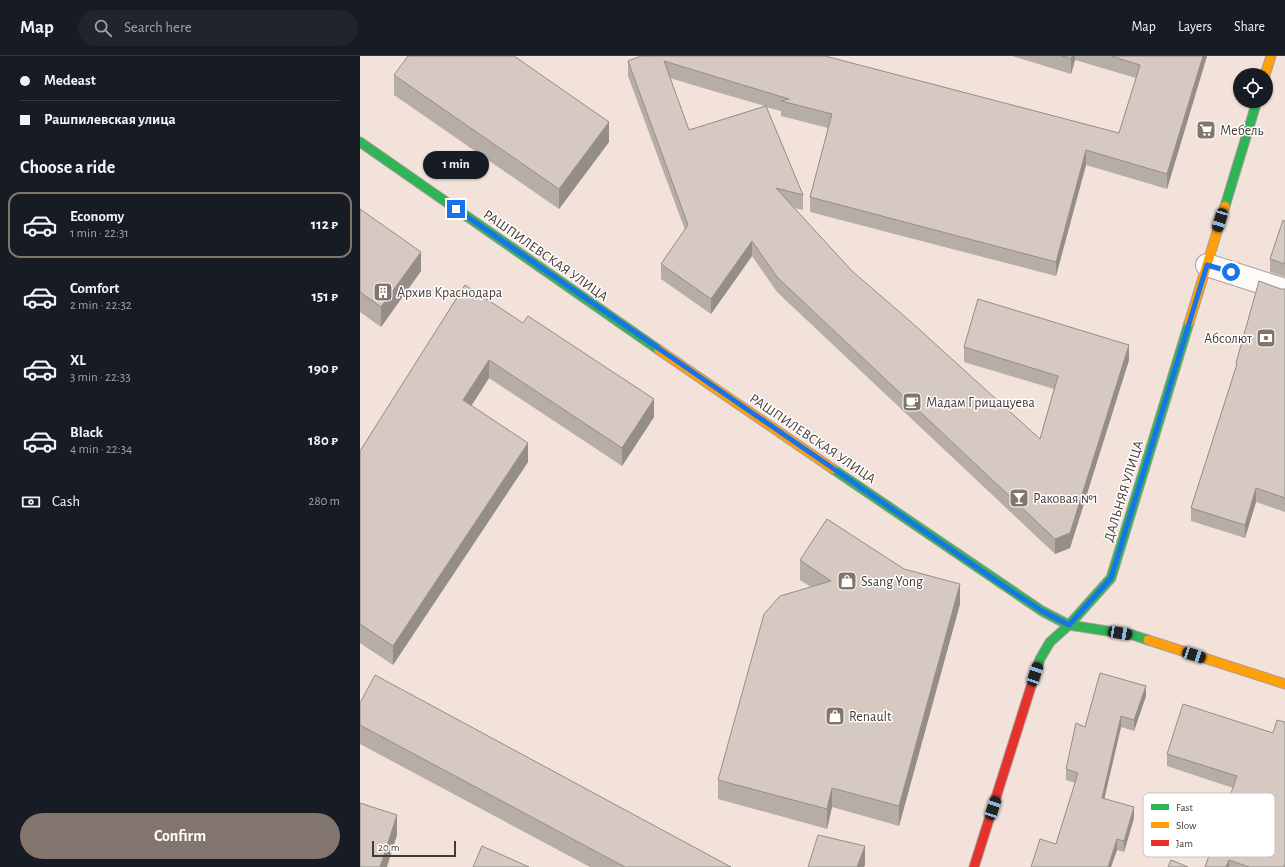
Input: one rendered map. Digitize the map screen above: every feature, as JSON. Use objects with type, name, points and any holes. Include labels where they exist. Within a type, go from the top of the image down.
[{"type":"street","points":[[1267,68],[1271,56]]},
{"type":"street","name":"ДАЛЬНЯЯ УЛИЦА","points":[[974,867],[1040,659],[1050,642],[1069,625],[1111,578],[1255,108]]},
{"type":"street","name":"РАШПИЛЕВСКАЯ УЛИЦА","points":[[360,142],[634,333],[1042,611],[1069,625],[1133,635],[1285,684]]},
{"type":"street","points":[[1207,265],[1285,290]]},
{"type":"building","points":[[408,56],[514,56],[609,122],[559,189],[394,75]]},
{"type":"building","points":[[641,56],[825,56],[1119,133],[1140,65],[1111,56],[1203,56],[1167,174],[1086,150],[1056,262],[810,197],[832,114],[781,101],[789,99],[664,61],[689,130],[766,106],[803,195],[776,188],[852,271],[910,321],[1040,439],[1058,376],[964,347],[978,299],[1129,345],[1070,533],[1055,539],[777,277],[752,241],[711,299],[661,264],[688,225],[628,61]]},
{"type":"building","points":[[1062,56],[1072,56],[1071,59]]},
{"type":"building","name":"Архив Краснодара","points":[[360,209],[421,252],[381,307],[360,292]]},
{"type":"building","points":[[1283,220],[1285,221],[1285,264],[1270,259]]},
{"type":"building","points":[[1259,281],[1285,289],[1285,498],[1256,488],[1245,525],[1191,508],[1237,364],[1236,363]]},
{"type":"building","points":[[465,285],[523,323],[528,316],[654,399],[622,448],[489,360],[463,400],[528,443],[393,646],[360,624],[360,451]]},
{"type":"building","name":"Renault","points":[[827,519],[904,569],[960,584],[899,806],[832,788],[827,809],[718,780],[764,614],[780,596],[831,581],[800,560]]},
{"type":"building","points":[[1100,673],[1146,686],[1134,720],[1121,716],[1102,798],[1134,807],[1124,841],[1117,839],[1108,867],[1031,867],[1040,839],[1056,844],[1078,773],[1066,769],[1076,723],[1085,727]]},
{"type":"building","points":[[375,675],[731,867],[625,867],[360,725],[360,703]]},
{"type":"building","points":[[1183,704],[1273,733],[1277,720],[1285,722],[1284,867],[1249,867],[1229,860],[1226,867],[1205,867],[1209,857],[1275,857],[1275,793],[1231,793],[1237,776],[1167,754]]},
{"type":"building","points":[[360,803],[397,815],[380,867],[360,867]]},
{"type":"building","points":[[818,835],[865,846],[857,867],[808,867]]},
{"type":"building","points":[[482,846],[529,867],[473,867]]},
{"type":"building","points":[[1171,860],[1188,867],[1168,867]]},
{"type":"traffic: fast","points":[[1225,206],[1255,108]]},
{"type":"traffic: fast","points":[[360,142],[659,350]]},
{"type":"traffic: fast","points":[[1034,677],[1040,659],[1050,642],[1069,625],[1111,578],[1189,323]]},
{"type":"traffic: fast","points":[[833,469],[1042,611],[1069,625],[1133,635],[1148,640]]},
{"type":"traffic: slow","points":[[1267,68],[1271,56]]},
{"type":"traffic: slow","points":[[1189,323],[1225,206]]},
{"type":"traffic: slow","points":[[659,350],[833,469]]},
{"type":"traffic: slow","points":[[1148,640],[1285,684]]},
{"type":"traffic: jam","points":[[974,867],[1034,677]]},
{"type":"place","name":"Мебель","points":[[1206,130]]},
{"type":"place","name":"Архив Краснодара","points":[[383,292]]},
{"type":"place","name":"Абсолют","points":[[1266,338]]},
{"type":"place","name":"Мадам Грицацуева","points":[[912,402]]},
{"type":"place","name":"Раковая №1","points":[[1019,498]]},
{"type":"place","name":"Ssang Yong","points":[[847,581]]},
{"type":"place","name":"Renault","points":[[835,716]]},
{"type":"route","points":[[456,209],[647,342],[1001,584],[1042,611],[1069,625],[1093,596],[1111,578],[1207,265],[1231,272]]}]
